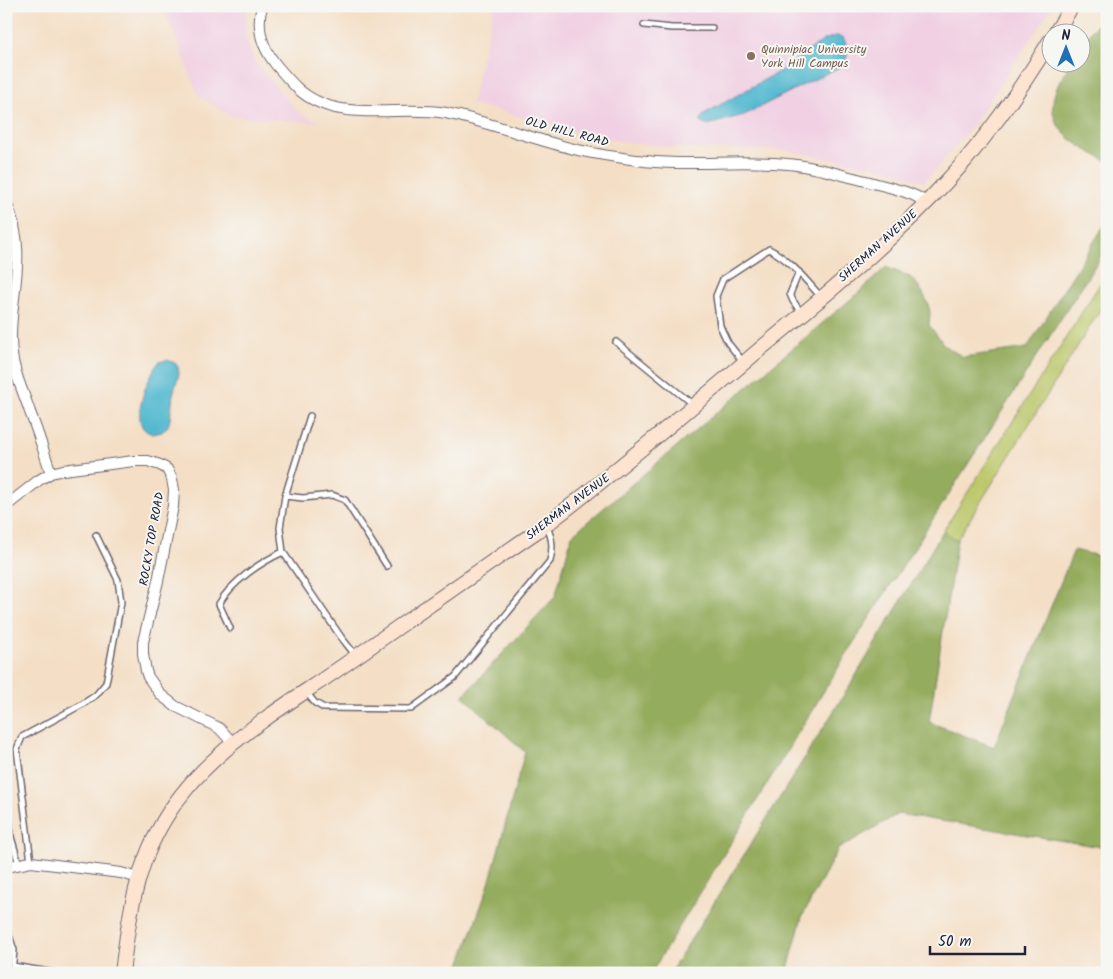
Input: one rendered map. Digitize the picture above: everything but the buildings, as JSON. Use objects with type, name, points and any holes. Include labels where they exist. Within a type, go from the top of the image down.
[{"type":"main road","points":[[1062,22],[1072,6]]},
{"type":"main road","name":"SHERMAN AVENUE","points":[[122,973],[132,902],[139,878],[158,831],[200,772],[233,743],[546,525],[618,469],[822,298],[888,240],[958,168],[997,121],[1040,56]]},
{"type":"street","name":"OLD HILL ROAD","points":[[262,6],[259,30],[270,58],[298,89],[325,105],[358,111],[419,110],[448,114],[569,148],[638,161],[684,164],[781,163],[808,166],[907,192],[926,202]]},
{"type":"street","points":[[6,203],[15,236],[18,272],[11,337],[12,355],[16,374],[51,473]]},
{"type":"street","name":"ROCKY TOP ROAD","points":[[6,506],[30,486],[51,473],[73,468],[134,461],[148,461],[160,464],[168,469],[174,490],[173,506],[158,581],[143,642],[146,671],[161,695],[175,706],[219,728],[233,743]]},
{"type":"street","points":[[6,868],[31,862],[121,873],[139,878]]},
{"type":"lane","points":[[644,25],[672,28],[712,28]]},
{"type":"lane","points":[[744,363],[728,343],[720,326],[716,296],[723,279],[769,249],[778,254],[799,272],[822,298]]},
{"type":"lane","points":[[799,272],[790,294],[802,314]]},
{"type":"lane","points":[[616,342],[694,406]]},
{"type":"lane","points":[[310,416],[285,496],[280,528],[283,552],[341,638],[357,656]]},
{"type":"lane","points":[[285,496],[303,498],[332,494],[345,500],[387,566]]},
{"type":"lane","points":[[306,692],[315,703],[324,708],[411,708],[455,677],[550,561],[553,547],[552,537],[546,525]]},
{"type":"lane","points":[[31,862],[17,749],[22,737],[96,695],[106,683],[121,602],[118,580],[96,535]]},
{"type":"lane","points":[[230,628],[219,604],[225,593],[266,560],[283,552]]},
{"type":"lane","points":[[6,784],[11,837],[19,865]]},
{"type":"lane","points":[[6,927],[14,950],[12,973]]},
{"type":"lane","points":[[13,966],[55,973]]},
{"type":"shaded area","points":[[164,6],[247,6],[245,32],[255,62],[294,108],[307,117],[321,123],[230,116],[198,95]]},
{"type":"shaded area","name":"Quinnipiac University York Hill Campus","points":[[494,6],[1053,6],[1042,22],[1040,22],[1040,25],[973,125],[924,183],[886,169],[783,150],[679,148],[623,142],[471,105]]},
{"type":"green space","points":[[1107,15],[1107,161],[1086,150],[1066,135],[1054,117],[1055,93],[1065,72],[1090,72],[1090,32]]},
{"type":"green space","points":[[1107,221],[1107,247],[854,642],[651,973],[457,973],[489,884],[525,752],[463,696],[555,597],[572,535],[864,288],[886,267],[908,276],[916,282],[928,303],[930,313],[929,325],[945,346],[963,357],[1027,348]]},
{"type":"green space","points":[[1107,273],[1107,299],[957,540],[943,531]]},
{"type":"green space","points":[[943,531],[957,540],[929,722],[994,747],[1074,550],[1107,558],[1107,848],[898,814],[838,849],[802,917],[787,973],[670,973],[852,682]]},
{"type":"water","points":[[836,36],[843,37],[847,47],[845,64],[744,115],[707,125],[700,121],[704,114],[780,71],[824,40]]},
{"type":"water","points":[[167,360],[175,363],[179,374],[173,394],[168,426],[162,432],[153,434],[143,428],[140,421],[141,404],[147,384],[155,368],[159,362]]},
{"type":"place","name":"Quinnipiac University York Hill Campus","points":[[751,56]]}]
